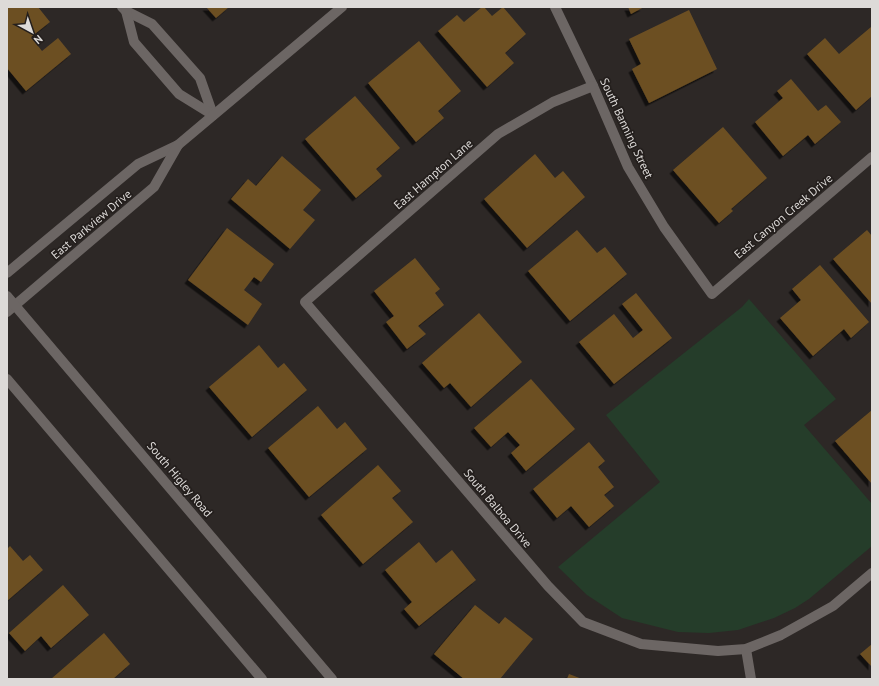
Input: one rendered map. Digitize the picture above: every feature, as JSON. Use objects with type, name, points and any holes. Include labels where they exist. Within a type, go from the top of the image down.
[{"type":"street","name":"East Parkview Drive","points":[[7,273],[138,164],[178,145],[342,7]]},
{"type":"street","name":"South Banning Street","points":[[555,7],[628,167],[664,227],[712,294]]},
{"type":"street","points":[[124,9],[134,42],[179,94],[213,115]]},
{"type":"street","points":[[124,9],[152,24],[200,78],[213,115]]},
{"type":"street","name":"East Hampton Lane","points":[[305,302],[498,134],[553,102],[592,86]]},
{"type":"street","name":"East Parkview Drive","points":[[11,309],[154,187],[178,145]]},
{"type":"street","name":"East Canyon Creek Drive","points":[[712,294],[872,157]]},
{"type":"street","name":"South Higley Road","points":[[7,296],[11,309],[332,679]]},
{"type":"street","name":"South Balboa Drive","points":[[305,302],[548,586],[583,622],[641,644],[718,651],[746,649],[781,635],[832,606],[872,573]]},
{"type":"street","points":[[7,379],[262,679]]},
{"type":"street","points":[[746,649],[751,679]]},
{"type":"green space","points":[[749,299],[836,399],[804,425],[872,504],[872,546],[809,599],[795,608],[774,618],[738,630],[709,633],[678,632],[622,618],[587,595],[558,567],[660,482],[606,415],[742,307]]},
{"type":"building","points":[[7,7],[38,7],[50,22],[31,37],[42,51],[58,38],[71,54],[26,91],[7,68]]},
{"type":"building","points":[[206,7],[229,7],[216,18]]},
{"type":"building","points":[[484,7],[492,16],[503,7],[526,34],[505,53],[514,63],[487,87],[438,31],[457,15],[464,22]]},
{"type":"building","points":[[628,7],[644,7],[631,14]]},
{"type":"building","points":[[689,10],[717,69],[649,103],[632,69],[641,64],[629,39]]},
{"type":"building","points":[[871,27],[872,96],[856,110],[807,54],[825,38],[839,54]]},
{"type":"building","points":[[419,41],[461,91],[438,111],[444,118],[416,142],[368,83]]},
{"type":"building","points":[[791,79],[818,111],[826,105],[841,122],[815,144],[808,135],[783,156],[755,122],[783,98],[777,91]]},
{"type":"building","points":[[355,96],[400,148],[376,169],[382,176],[356,198],[305,139]]},
{"type":"building","points":[[723,127],[767,178],[731,209],[733,211],[719,223],[673,170]]},
{"type":"building","points":[[535,154],[555,178],[563,171],[585,197],[527,248],[484,199]]},
{"type":"building","points":[[282,156],[321,190],[303,210],[315,220],[290,249],[231,199],[248,179],[256,186]]},
{"type":"building","points":[[227,228],[274,264],[261,282],[254,277],[244,290],[262,304],[248,325],[188,280]]},
{"type":"building","points":[[577,230],[597,253],[605,247],[627,274],[570,321],[528,271]]},
{"type":"building","points":[[867,230],[872,236],[872,304],[833,259]]},
{"type":"building","points":[[415,258],[440,289],[435,293],[444,305],[418,326],[426,334],[407,349],[386,322],[394,316],[374,291]]},
{"type":"building","points":[[820,265],[869,322],[851,338],[844,329],[813,356],[780,318],[801,300],[792,289]]},
{"type":"building","points":[[636,293],[672,338],[614,384],[579,342],[614,314],[633,338],[643,330],[622,304]]},
{"type":"building","points":[[479,313],[522,362],[471,407],[450,383],[444,388],[422,363]]},
{"type":"building","points":[[259,345],[278,368],[284,363],[307,390],[252,437],[209,387]]},
{"type":"building","points":[[531,379],[575,429],[526,471],[511,453],[520,445],[508,432],[491,447],[474,428]]},
{"type":"building","points":[[318,406],[337,429],[345,422],[367,449],[309,497],[268,448]]},
{"type":"building","points":[[872,410],[872,484],[835,441]]},
{"type":"building","points":[[589,442],[605,461],[598,467],[614,487],[604,495],[614,506],[589,527],[571,506],[557,518],[533,489]]},
{"type":"building","points":[[378,465],[401,491],[392,498],[413,522],[363,564],[321,515]]},
{"type":"building","points":[[419,542],[436,563],[452,550],[476,580],[419,626],[404,609],[412,602],[385,570]]},
{"type":"building","points":[[10,546],[23,561],[30,555],[43,570],[7,601],[7,549]]},
{"type":"building","points":[[63,585],[89,615],[51,648],[41,636],[25,651],[9,633]]},
{"type":"building","points":[[475,605],[499,624],[505,617],[533,639],[500,679],[464,679],[434,654]]},
{"type":"building","points":[[104,633],[130,664],[113,679],[51,679]]},
{"type":"building","points":[[872,644],[872,667],[860,654]]},
{"type":"building","points":[[569,674],[582,679],[567,679]]}]
